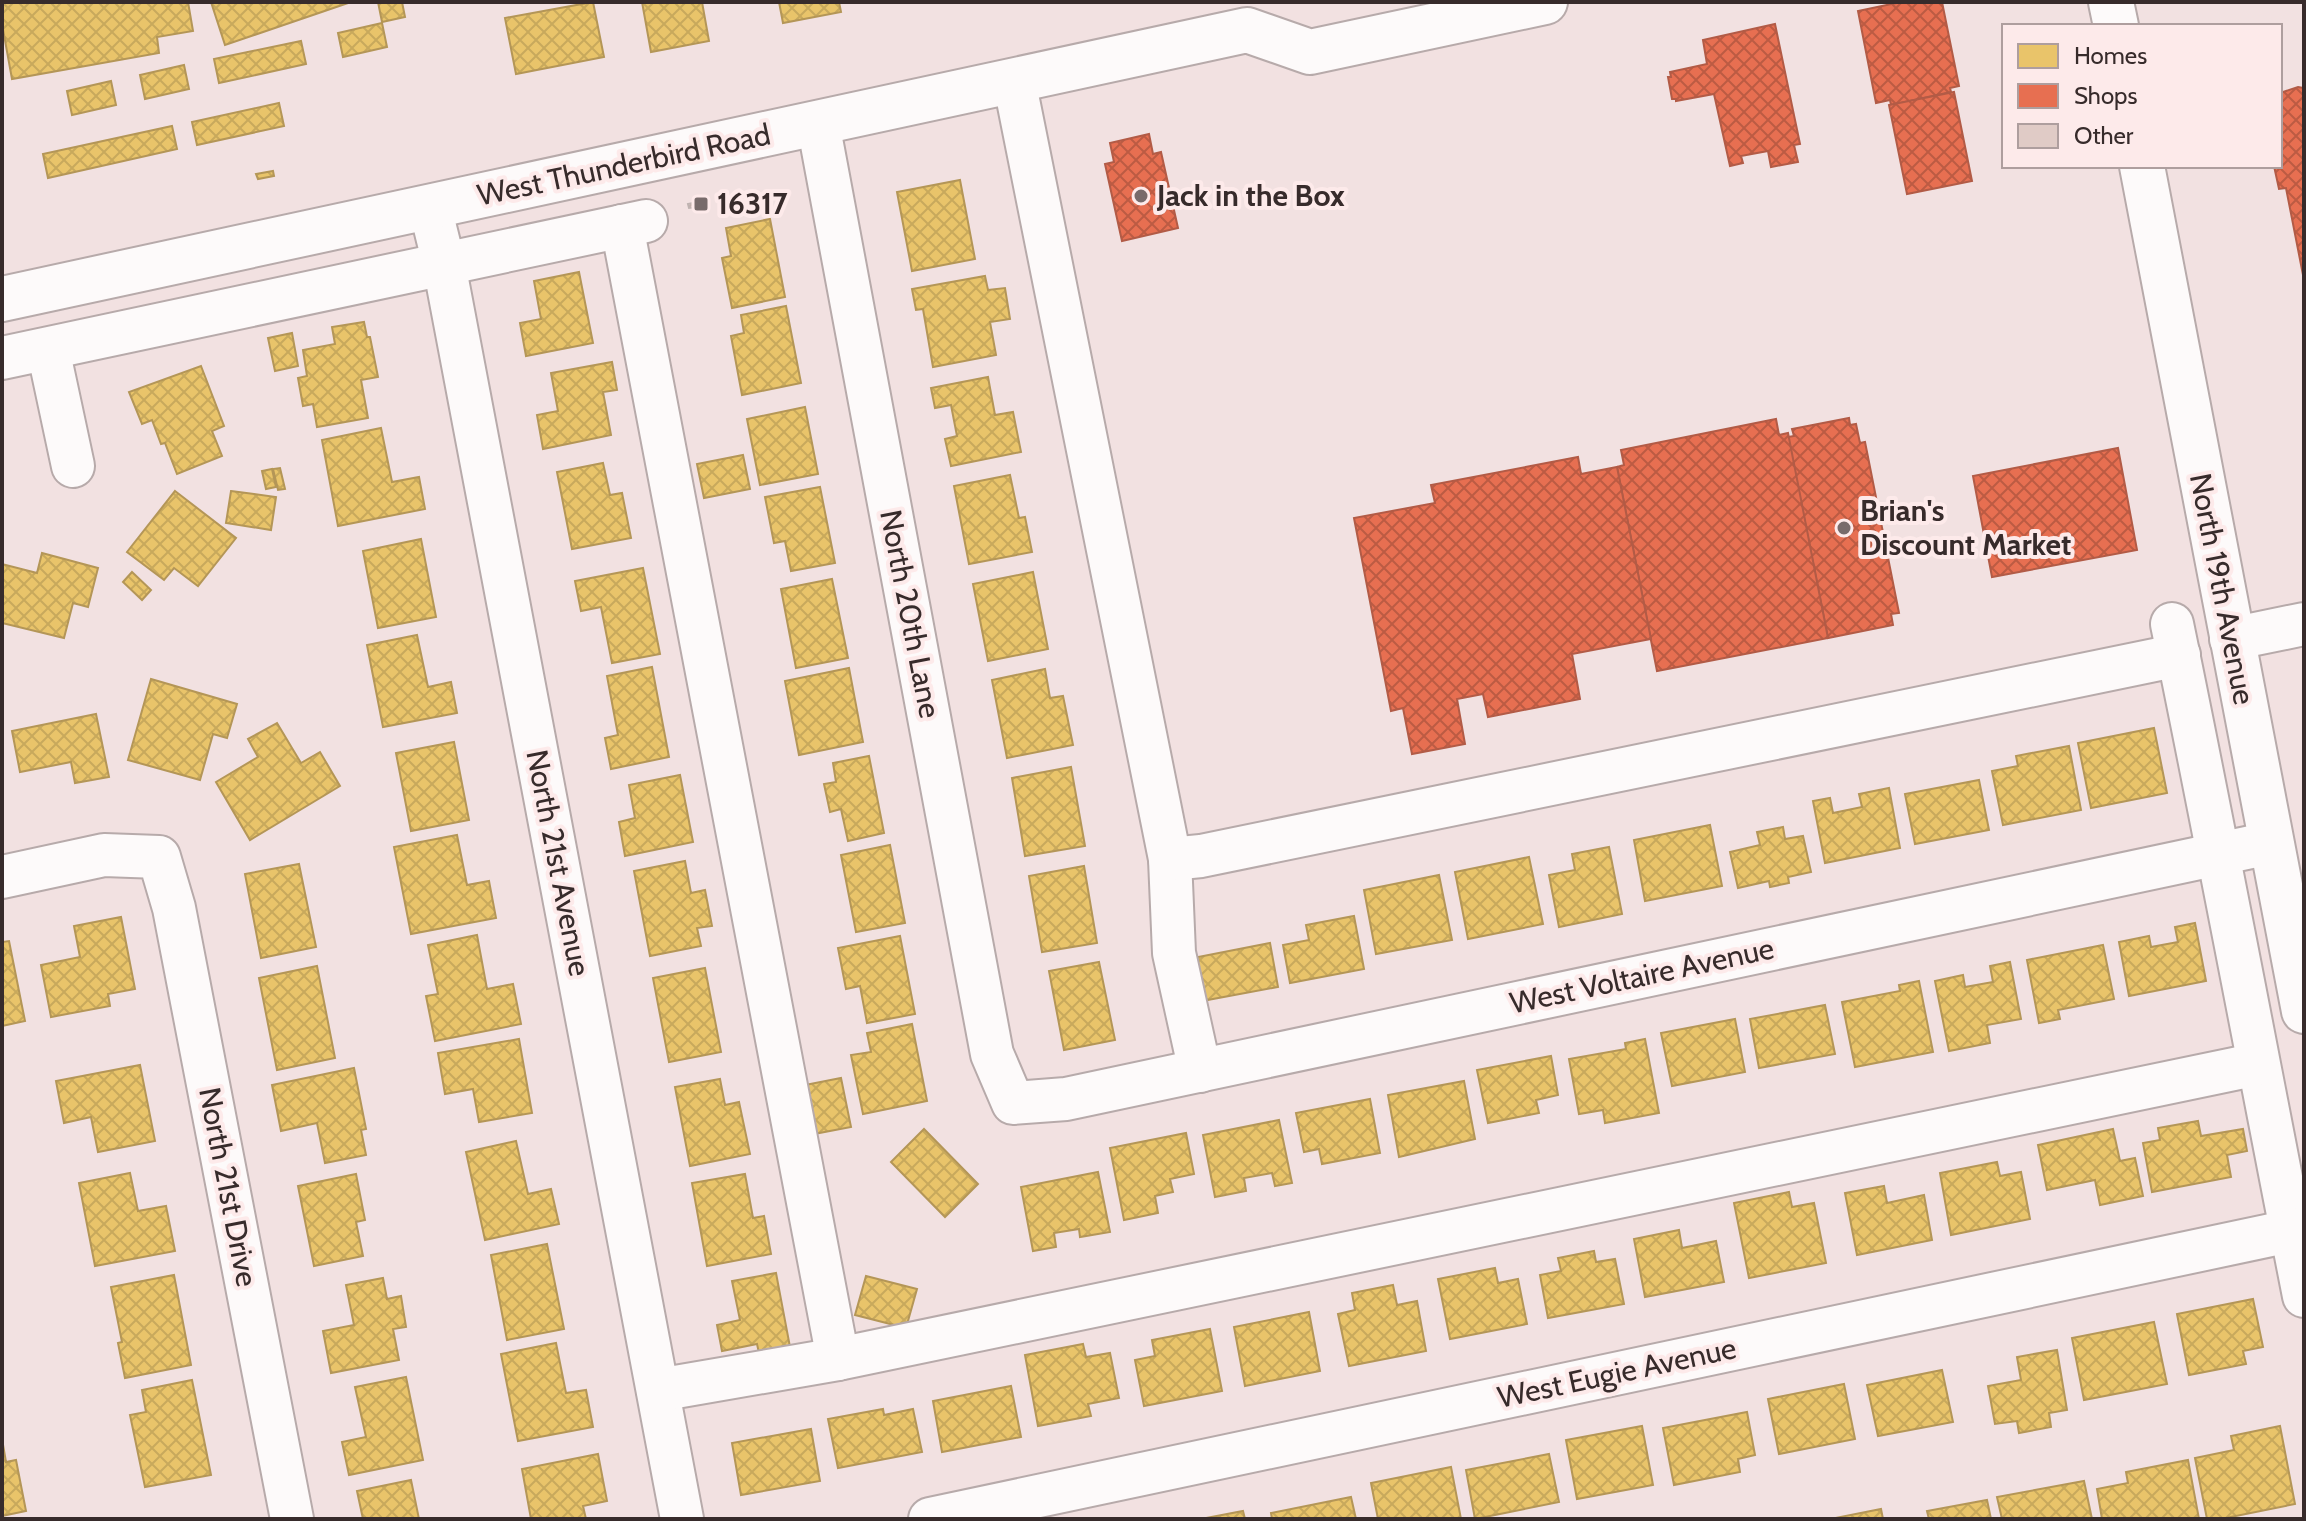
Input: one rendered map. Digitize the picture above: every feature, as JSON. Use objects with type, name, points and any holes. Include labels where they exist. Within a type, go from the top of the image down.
[{"type":"main road","name":"West Thunderbird Road","points":[[2,299],[1014,80],[1260,16],[1310,52],[1545,2]]},
{"type":"main road","points":[[2111,2],[2116,24]]},
{"type":"main road","name":"North 19th Avenue","points":[[2142,168],[2270,843],[2302,990]]},
{"type":"street","points":[[1014,80],[1170,859],[1174,953],[1200,1071]]},
{"type":"street","name":"North 20th Lane","points":[[818,123],[992,1054],[1013,1103]]},
{"type":"street","name":"North 21st Avenue","points":[[430,207],[444,264],[682,1519]]},
{"type":"street","name":"West Thunderbird Road","points":[[2,358],[634,224],[838,1359]]},
{"type":"street","points":[[48,349],[73,466]]},
{"type":"street","points":[[2231,639],[2304,624]]},
{"type":"street","name":"North 19th Avenue","points":[[1170,859],[1201,856],[2175,639],[2220,853],[2258,1064],[2298,1229],[2304,1296]]},
{"type":"street","name":"West Voltaire Avenue","points":[[1013,1103],[1066,1099],[2270,843]]},
{"type":"street","name":"North 21st Drive","points":[[2,877],[104,855],[159,857],[177,924],[292,1519]]},
{"type":"street","points":[[658,1390],[838,1359],[2258,1064]]},
{"type":"street","name":"West Eugie Avenue","points":[[930,1519],[2298,1229]]},
{"type":"building: Homes","points":[[2,2],[188,2],[193,31],[157,37],[159,53],[12,79],[2,24]]},
{"type":"building: Homes","points":[[211,2],[351,2],[225,45]]},
{"type":"building: Homes","points":[[378,2],[402,2],[405,17],[382,22]]},
{"type":"building: Homes","points":[[593,2],[604,57],[516,74],[505,18]]},
{"type":"building: Homes","points":[[642,2],[702,2],[709,41],[651,52]]},
{"type":"building: Homes","points":[[779,2],[839,2],[841,12],[783,23]]},
{"type":"building: Homes","points":[[382,23],[387,47],[343,57],[338,33]]},
{"type":"building: Homes","points":[[301,41],[306,64],[219,83],[214,59]]},
{"type":"building: Homes","points":[[184,65],[189,89],[145,99],[140,75]]},
{"type":"building: Homes","points":[[111,81],[116,105],[72,115],[67,91]]},
{"type":"building: Homes","points":[[279,103],[284,126],[197,145],[192,122]]},
{"type":"building: Homes","points":[[172,126],[177,149],[48,178],[43,154]]},
{"type":"building: Homes","points":[[273,171],[274,176],[258,179],[256,174]]},
{"type":"building: Homes","points":[[960,180],[975,259],[912,271],[897,192]]},
{"type":"building: Homes","points":[[770,219],[785,297],[732,308],[722,258],[731,256],[726,228]]},
{"type":"building: Homes","points":[[579,272],[593,343],[526,356],[520,323],[541,319],[534,281]]},
{"type":"building: Homes","points":[[985,276],[988,290],[1005,288],[1010,319],[990,322],[996,355],[933,367],[923,309],[916,310],[912,289]]},
{"type":"building: Homes","points":[[786,306],[801,383],[742,395],[731,336],[744,333],[741,315]]},
{"type":"building: Homes","points":[[364,322],[378,377],[361,380],[368,418],[317,427],[313,404],[303,406],[298,378],[307,376],[303,350],[335,344],[332,327]]},
{"type":"building: Homes","points":[[292,333],[298,366],[275,371],[268,338]]},
{"type":"building: Homes","points":[[612,362],[617,390],[603,392],[611,435],[543,449],[537,415],[558,411],[551,373]]},
{"type":"building: Homes","points":[[201,366],[224,426],[212,431],[222,456],[177,474],[152,420],[142,424],[129,392]]},
{"type":"building: Homes","points":[[988,377],[995,415],[1013,412],[1021,452],[951,466],[945,439],[957,436],[951,405],[935,408],[931,388]]},
{"type":"building: Homes","points":[[805,407],[818,474],[760,485],[747,419]]},
{"type":"building: Homes","points":[[381,428],[392,482],[419,477],[425,509],[338,526],[322,440]]},
{"type":"building: Homes","points":[[743,455],[750,489],[704,498],[697,464]]},
{"type":"building: Homes","points":[[603,463],[610,495],[622,493],[631,538],[572,549],[557,472]]},
{"type":"building: Homes","points":[[280,468],[285,489],[278,490],[273,469]]},
{"type":"building: Homes","points":[[272,469],[276,487],[266,489],[262,471]]},
{"type":"building: Homes","points":[[1010,475],[1019,518],[1025,517],[1032,552],[969,564],[954,486]]},
{"type":"building: Homes","points":[[820,487],[835,563],[791,571],[785,541],[774,543],[765,497]]},
{"type":"building: Homes","points":[[175,491],[236,538],[198,586],[174,568],[164,580],[127,552]]},
{"type":"building: Homes","points":[[231,491],[276,497],[271,530],[226,523]]},
{"type":"building: Homes","points":[[421,539],[436,617],[378,628],[363,551]]},
{"type":"building: Homes","points":[[42,553],[98,568],[88,607],[73,603],[64,638],[2,623],[2,564],[37,573]]},
{"type":"building: Homes","points":[[643,568],[660,654],[612,663],[601,607],[581,611],[575,581]]},
{"type":"building: Homes","points":[[132,572],[151,590],[142,600],[123,582]]},
{"type":"building: Homes","points":[[1033,572],[1048,649],[988,661],[973,584]]},
{"type":"building: Homes","points":[[832,579],[848,658],[796,668],[781,589]]},
{"type":"building: Homes","points":[[417,635],[428,687],[451,682],[457,713],[383,727],[367,645]]},
{"type":"building: Homes","points":[[652,667],[669,757],[611,769],[605,738],[618,735],[607,676]]},
{"type":"building: Homes","points":[[849,668],[863,742],[799,755],[785,681]]},
{"type":"building: Homes","points":[[1045,669],[1050,698],[1063,696],[1073,745],[1007,758],[992,680]]},
{"type":"building: Homes","points":[[151,679],[237,704],[227,738],[213,734],[200,780],[128,760]]},
{"type":"building: Homes","points":[[96,714],[109,777],[75,783],[71,762],[20,772],[12,731]]},
{"type":"building: Homes","points":[[277,723],[301,763],[320,752],[340,786],[250,840],[216,782],[258,757],[248,739]]},
{"type":"building: Homes","points":[[2154,728],[2167,793],[2091,808],[2078,743]]},
{"type":"building: Homes","points":[[454,742],[469,820],[411,831],[396,753]]},
{"type":"building: Homes","points":[[2069,746],[2081,810],[2003,825],[1992,771],[2018,766],[2016,756]]},
{"type":"building: Homes","points":[[869,756],[884,833],[848,841],[841,809],[830,812],[824,784],[836,782],[833,763]]},
{"type":"building: Homes","points":[[1071,767],[1085,846],[1025,856],[1012,778]]},
{"type":"building: Homes","points":[[680,775],[693,842],[625,856],[619,822],[635,818],[629,785]]},
{"type":"building: Homes","points":[[1979,780],[1989,830],[1915,844],[1905,794]]},
{"type":"building: Homes","points":[[1889,788],[1900,848],[1825,863],[1813,801],[1830,798],[1833,813],[1862,807],[1859,794]]},
{"type":"building: Homes","points":[[1710,825],[1722,886],[1645,901],[1634,840]]},
{"type":"building: Homes","points":[[1783,827],[1785,839],[1803,836],[1811,872],[1788,877],[1789,883],[1770,887],[1769,881],[1738,888],[1730,852],[1760,845],[1757,832]]},
{"type":"building: Homes","points":[[457,835],[467,885],[489,881],[496,918],[411,934],[394,847]]},
{"type":"building: Homes","points":[[890,845],[905,923],[856,932],[841,855]]},
{"type":"building: Homes","points":[[1609,847],[1622,914],[1559,927],[1549,875],[1575,870],[1572,854]]},
{"type":"building: Homes","points":[[1529,857],[1543,924],[1468,939],[1455,872]]},
{"type":"building: Homes","points":[[685,861],[691,893],[705,890],[712,926],[697,928],[701,946],[650,956],[634,871]]},
{"type":"building: Homes","points":[[299,864],[316,947],[261,958],[245,874]]},
{"type":"building: Homes","points":[[1084,866],[1097,943],[1042,952],[1029,876]]},
{"type":"building: Homes","points":[[1439,875],[1452,940],[1376,954],[1364,890]]},
{"type":"building: Homes","points":[[1354,916],[1364,969],[1290,983],[1283,945],[1309,940],[1306,925]]},
{"type":"building: Homes","points":[[121,917],[135,989],[108,994],[110,1006],[51,1017],[41,965],[80,957],[74,926]]},
{"type":"building: Homes","points":[[2195,923],[2206,981],[2129,996],[2119,942],[2149,936],[2151,947],[2178,942],[2175,927]]},
{"type":"building: Homes","points":[[477,935],[487,989],[513,984],[521,1024],[435,1041],[426,996],[438,994],[428,945]]},
{"type":"building: Homes","points":[[900,936],[915,1014],[867,1023],[860,986],[846,989],[838,948]]},
{"type":"building: Homes","points":[[9,941],[25,1021],[2,1026],[2,942]]},
{"type":"building: Homes","points":[[1270,943],[1278,987],[1202,1001],[1193,958]]},
{"type":"building: Homes","points":[[2103,945],[2114,999],[2058,1010],[2060,1019],[2039,1023],[2027,960]]},
{"type":"building: Homes","points":[[1099,962],[1115,1040],[1064,1050],[1049,971]]},
{"type":"building: Homes","points":[[2010,962],[2021,1019],[1987,1025],[1990,1043],[1949,1051],[1935,981],[1963,975],[1965,987],[1993,982],[1990,966]]},
{"type":"building: Homes","points":[[317,966],[335,1058],[277,1070],[259,978]]},
{"type":"building: Homes","points":[[705,968],[721,1052],[669,1062],[653,978]]},
{"type":"building: Homes","points":[[1919,981],[1933,1052],[1855,1067],[1842,1002],[1900,991],[1899,985]]},
{"type":"building: Homes","points":[[1825,1005],[1835,1054],[1759,1068],[1750,1019]]},
{"type":"building: Homes","points":[[1735,1019],[1745,1072],[1672,1086],[1661,1033]]},
{"type":"building: Homes","points":[[912,1024],[927,1101],[863,1114],[851,1055],[871,1052],[867,1033]]},
{"type":"building: Homes","points":[[519,1039],[532,1113],[479,1122],[473,1089],[445,1094],[438,1053]]},
{"type":"building: Homes","points":[[1645,1039],[1659,1113],[1605,1123],[1603,1110],[1579,1114],[1569,1059],[1626,1049],[1625,1043]]},
{"type":"building: Homes","points":[[1551,1056],[1558,1095],[1536,1100],[1539,1113],[1488,1123],[1477,1070]]},
{"type":"building: Homes","points":[[140,1065],[155,1141],[98,1152],[91,1117],[64,1123],[56,1081]]},
{"type":"building: Homes","points":[[354,1068],[366,1129],[361,1130],[366,1155],[325,1163],[317,1123],[281,1131],[272,1085]]},
{"type":"building: Homes","points":[[841,1078],[851,1127],[814,1134],[805,1085]]},
{"type":"building: Homes","points":[[720,1079],[725,1105],[739,1102],[750,1154],[690,1166],[675,1087]]},
{"type":"building: Homes","points":[[1464,1081],[1475,1139],[1399,1157],[1388,1095]]},
{"type":"building: Homes","points":[[1370,1099],[1380,1153],[1322,1164],[1319,1149],[1304,1152],[1296,1113]]},
{"type":"building: Homes","points":[[1279,1120],[1292,1183],[1275,1186],[1272,1173],[1244,1178],[1246,1191],[1215,1197],[1203,1135]]},
{"type":"building: Homes","points":[[2198,1121],[2201,1136],[2243,1129],[2247,1151],[2227,1155],[2231,1177],[2152,1192],[2143,1143],[2160,1140],[2158,1128]]},
{"type":"building: Homes","points":[[924,1129],[978,1184],[945,1217],[891,1162]]},
{"type":"building: Homes","points":[[2113,1129],[2120,1161],[2135,1158],[2143,1196],[2100,1205],[2095,1180],[2047,1190],[2038,1145]]},
{"type":"building: Homes","points":[[1186,1133],[1194,1174],[1170,1179],[1173,1192],[1155,1196],[1158,1213],[1124,1220],[1110,1148]]},
{"type":"building: Homes","points":[[516,1141],[528,1194],[551,1189],[559,1224],[485,1240],[466,1152]]},
{"type":"building: Homes","points":[[1997,1162],[2000,1176],[2021,1172],[2030,1219],[1951,1235],[1940,1173]]},
{"type":"building: Homes","points":[[1098,1172],[1110,1232],[1080,1237],[1079,1229],[1054,1233],[1056,1247],[1033,1251],[1021,1187]]},
{"type":"building: Homes","points":[[130,1173],[138,1211],[166,1206],[175,1251],[95,1266],[79,1183]]},
{"type":"building: Homes","points":[[356,1174],[365,1220],[356,1222],[363,1256],[314,1266],[298,1186]]},
{"type":"building: Homes","points":[[745,1174],[753,1218],[764,1216],[771,1254],[707,1266],[692,1183]]},
{"type":"building: Homes","points":[[1884,1186],[1887,1203],[1924,1195],[1932,1240],[1857,1255],[1845,1193]]},
{"type":"building: Homes","points":[[1789,1192],[1792,1207],[1814,1203],[1826,1263],[1749,1278],[1734,1203]]},
{"type":"building: Homes","points":[[1679,1230],[1682,1248],[1716,1241],[1724,1282],[1645,1297],[1634,1239]]},
{"type":"building: Homes","points":[[547,1244],[564,1329],[507,1340],[491,1255]]},
{"type":"building: Homes","points":[[1594,1251],[1596,1262],[1615,1259],[1624,1304],[1548,1318],[1540,1275],[1561,1271],[1558,1258]]},
{"type":"building: Homes","points":[[1495,1268],[1498,1283],[1518,1279],[1527,1324],[1450,1339],[1438,1279]]},
{"type":"building: Homes","points":[[776,1273],[790,1347],[759,1353],[757,1344],[722,1351],[717,1325],[740,1320],[732,1281]]},
{"type":"building: Homes","points":[[174,1275],[191,1365],[125,1378],[118,1343],[122,1342],[111,1287]]},
{"type":"building: Homes","points":[[866,1276],[917,1289],[906,1328],[855,1315]]},
{"type":"building: Homes","points":[[383,1278],[387,1299],[401,1296],[406,1327],[393,1329],[399,1360],[331,1373],[323,1331],[354,1325],[346,1285]]},
{"type":"building: Homes","points":[[1393,1285],[1397,1305],[1417,1301],[1426,1351],[1349,1366],[1338,1314],[1355,1310],[1352,1293]]},
{"type":"building: Homes","points":[[2253,1299],[2263,1347],[2243,1351],[2246,1364],[2189,1375],[2177,1314]]},
{"type":"building: Homes","points":[[1309,1312],[1320,1371],[1245,1386],[1234,1327]]},
{"type":"building: Homes","points":[[2154,1322],[2167,1384],[2084,1400],[2072,1338]]},
{"type":"building: Homes","points":[[1210,1329],[1222,1391],[1144,1406],[1135,1360],[1155,1356],[1152,1340]]},
{"type":"building: Homes","points":[[556,1343],[566,1393],[586,1390],[593,1427],[518,1441],[501,1354]]},
{"type":"building: Homes","points":[[1083,1344],[1086,1357],[1110,1353],[1119,1398],[1088,1404],[1091,1416],[1038,1426],[1025,1355]]},
{"type":"building: Homes","points":[[2057,1350],[2067,1410],[2049,1413],[2051,1427],[2019,1433],[2017,1421],[1995,1424],[1988,1386],[2021,1380],[2017,1357]]},
{"type":"building: Homes","points":[[1942,1370],[1953,1422],[1878,1436],[1867,1385]]},
{"type":"building: Homes","points":[[406,1377],[423,1460],[349,1475],[342,1442],[366,1437],[355,1387]]},
{"type":"building: Homes","points":[[192,1380],[211,1475],[145,1487],[130,1415],[146,1412],[142,1390]]},
{"type":"building: Homes","points":[[1844,1384],[1855,1439],[1779,1454],[1768,1399]]},
{"type":"building: Homes","points":[[1011,1386],[1021,1437],[942,1452],[933,1401]]},
{"type":"building: Homes","points":[[883,1409],[884,1415],[913,1409],[922,1452],[838,1468],[828,1419]]},
{"type":"building: Homes","points":[[1747,1412],[1755,1455],[1738,1459],[1740,1472],[1674,1485],[1663,1428]]},
{"type":"building: Homes","points":[[1642,1426],[1653,1485],[1577,1499],[1566,1440]]},
{"type":"building: Homes","points":[[2280,1426],[2295,1504],[2207,1519],[2195,1458],[2234,1450],[2231,1436]]},
{"type":"building: Homes","points":[[811,1429],[820,1481],[741,1495],[732,1443]]},
{"type":"building: Homes","points":[[2,1439],[6,1462],[16,1460],[26,1511],[2,1516]]},
{"type":"building: Homes","points":[[598,1454],[607,1501],[583,1506],[586,1519],[531,1519],[522,1469]]},
{"type":"building: Homes","points":[[1549,1454],[1559,1502],[1475,1519],[1466,1470]]},
{"type":"building: Homes","points":[[2188,1460],[2199,1519],[2102,1519],[2097,1489],[2128,1483],[2126,1472]]},
{"type":"building: Homes","points":[[1451,1467],[1461,1519],[1378,1519],[1371,1483]]},
{"type":"building: Homes","points":[[411,1480],[419,1519],[363,1519],[357,1491]]},
{"type":"building: Homes","points":[[2084,1481],[2092,1519],[2002,1519],[1997,1497]]},
{"type":"building: Homes","points":[[1351,1497],[1356,1519],[1272,1519],[1271,1513]]},
{"type":"building: Homes","points":[[1987,1500],[1991,1519],[1929,1519],[1927,1511]]},
{"type":"building: Homes","points":[[1881,1509],[1883,1519],[1835,1518]]},
{"type":"building: Homes","points":[[1243,1511],[1245,1519],[1201,1519]]},
{"type":"building: Shops","points":[[1901,2],[1942,2],[1959,86],[1950,88],[1951,92],[1891,105],[1890,100],[1876,103],[1858,11]]},
{"type":"building: Shops","points":[[1775,24],[1800,144],[1794,145],[1798,162],[1771,167],[1768,151],[1741,156],[1743,163],[1730,166],[1714,94],[1676,101],[1672,99],[1668,77],[1671,77],[1670,72],[1707,64],[1703,40]]},
{"type":"building: Shops","points":[[2304,88],[2304,280],[2286,188],[2279,189],[2274,168],[2282,168],[2282,92]]},
{"type":"building: Shops","points":[[1954,92],[1972,181],[1907,194],[1889,105]]},
{"type":"building: Shops","name":"Jack in the Box","points":[[1149,134],[1153,154],[1161,152],[1178,228],[1122,241],[1105,164],[1114,162],[1110,143]]},
{"type":"building: Shops","name":"Brian's Discount Market","points":[[1849,418],[1850,425],[1856,424],[1860,443],[1865,442],[1899,613],[1891,614],[1893,625],[1828,638],[1788,437],[1794,436],[1792,429]]},
{"type":"building: Shops","points":[[1776,419],[1779,435],[1788,433],[1828,638],[1657,671],[1617,467],[1624,465],[1621,450]]},
{"type":"building: Shops","points":[[2118,448],[2137,550],[1992,577],[1973,476]]},
{"type":"building: Shops","points":[[1578,457],[1581,474],[1617,467],[1651,639],[1572,654],[1580,699],[1488,717],[1483,694],[1457,699],[1465,744],[1412,754],[1403,708],[1391,711],[1354,518],[1435,503],[1431,485]]},
{"type":"building: Other","points":[[703,201],[704,206],[689,208],[688,204]]},
{"type":"place","name":"Jack in the Box","points":[[1141,196]]},
{"type":"place","name":"16317","points":[[701,204]]},
{"type":"place","name":"Brian's Discount Market","points":[[1844,528]]}]
